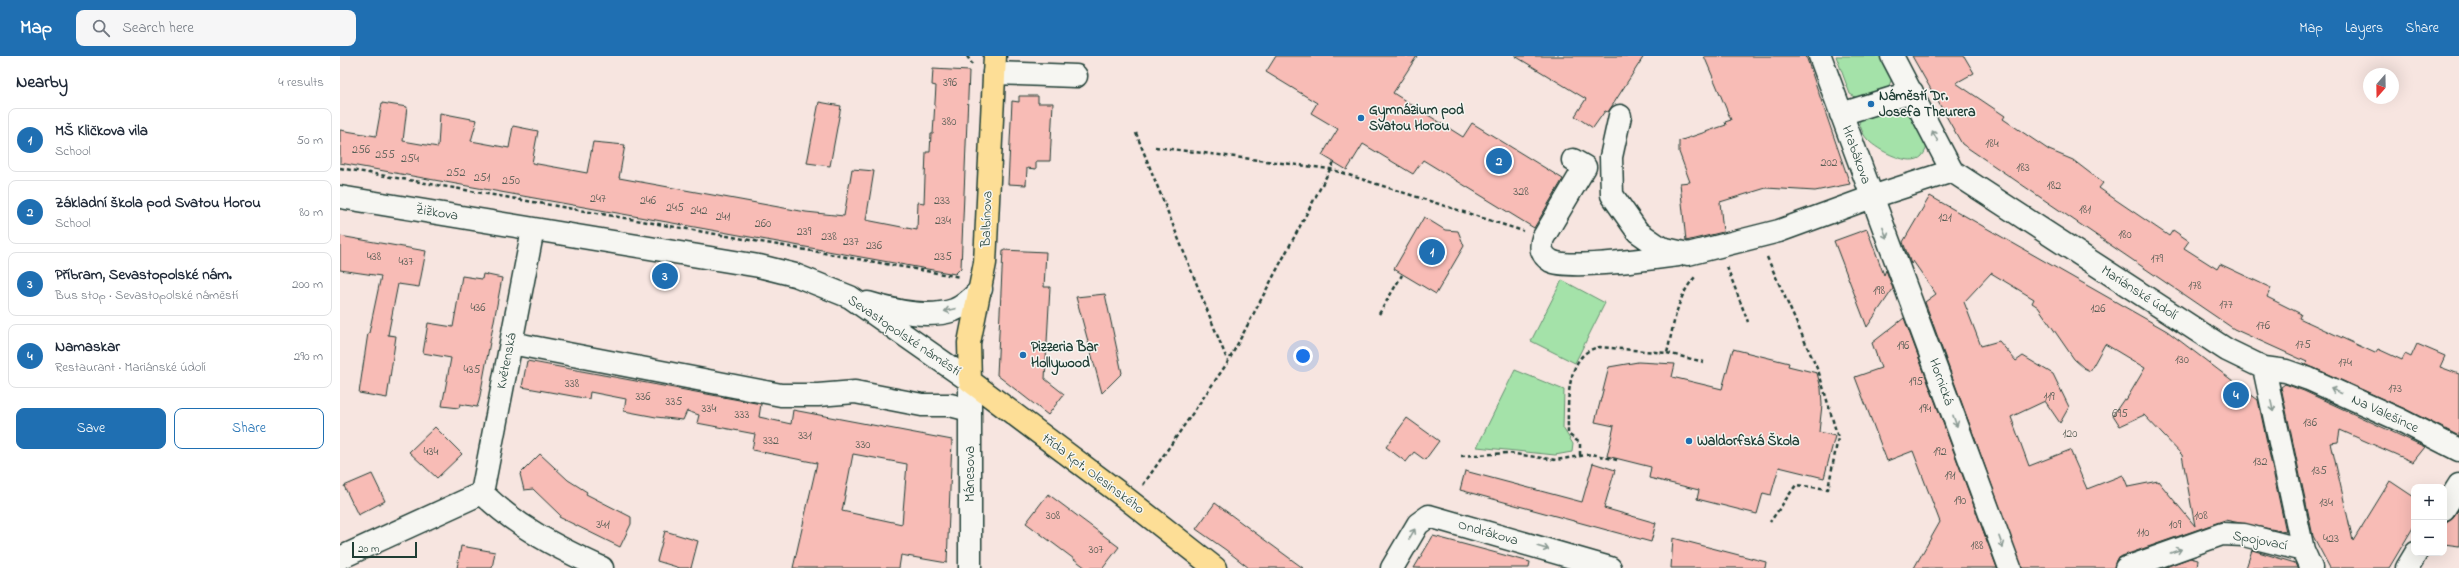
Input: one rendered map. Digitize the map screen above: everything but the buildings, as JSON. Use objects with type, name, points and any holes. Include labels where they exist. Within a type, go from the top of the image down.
[{"type":"main road","name":"Balbínova","points":[[970,381],[969,343],[985,263],[988,65]]},
{"type":"main road","name":"třída Kpt. Olesinského","points":[[970,381],[1118,492],[1215,568]]},
{"type":"street","name":"Hrabákova","points":[[1820,56],[1872,197],[1952,171]]},
{"type":"street","points":[[1892,56],[1952,171]]},
{"type":"street","points":[[988,65],[1076,76]]},
{"type":"street","points":[[1841,114],[1912,92]]},
{"type":"street","points":[[1620,116],[1611,157],[1612,195],[1638,232],[1661,248],[1688,254]]},
{"type":"street","points":[[1573,160],[1585,167],[1543,238],[1541,248],[1544,256],[1552,261],[1562,264],[1618,262],[1688,254],[1779,231],[1872,197]]},
{"type":"street","name":"Mariánské údolí","points":[[1952,171],[2227,350],[2264,368],[2286,371],[2309,379]]},
{"type":"street","name":"Žižkova","points":[[340,197],[533,229]]},
{"type":"street","name":"Hornická","points":[[1872,197],[2010,568]]},
{"type":"street","name":"Sevastopolské náměstí","points":[[533,229],[759,266],[794,275],[850,297],[970,381]]},
{"type":"street","name":"Květenská","points":[[482,493],[533,229]]},
{"type":"street","points":[[850,297],[898,310],[936,314],[955,310],[966,304],[981,289]]},
{"type":"street","points":[[511,343],[781,395],[818,395],[855,392],[922,405],[950,405],[970,410]]},
{"type":"street","points":[[2264,368],[2307,559]]},
{"type":"street","name":"Na Valešince","points":[[2309,379],[2400,420],[2459,450]]},
{"type":"street","name":"Mánesova","points":[[970,381],[970,568]]},
{"type":"street","points":[[2447,504],[2459,485]]},
{"type":"street","points":[[340,558],[482,493],[504,514],[535,535],[602,568]]},
{"type":"street","name":"Ondrákova","points":[[1392,568],[1418,524],[1430,516],[1610,568]]},
{"type":"street","name":"Spojovací","points":[[2127,568],[2222,534],[2244,535],[2307,559]]},
{"type":"street","points":[[2407,568],[2414,556]]},
{"type":"path","points":[[966,56],[988,65]]},
{"type":"path","points":[[1136,133],[1228,362]]},
{"type":"path","points":[[1155,147],[1330,169],[1543,238]]},
{"type":"path","points":[[1140,490],[1228,362],[1334,162]]},
{"type":"path","points":[[340,168],[962,278]]},
{"type":"path","points":[[1759,257],[1766,255],[1818,373],[1838,438],[1828,489],[1796,485],[1770,522]]},
{"type":"path","points":[[1720,269],[1734,265]]},
{"type":"path","points":[[1727,266],[1748,322]]},
{"type":"path","points":[[1379,314],[1402,275]]},
{"type":"path","points":[[1667,353],[1679,302],[1685,287],[1697,275]]},
{"type":"path","points":[[1580,455],[1580,442],[1568,434],[1568,402],[1574,369],[1583,354],[1590,348],[1600,347],[1667,353],[1704,362]]},
{"type":"path","points":[[1461,456],[1508,452],[1556,460],[1592,454],[1617,460]]},
{"type":"green space","points":[[1836,56],[1889,56],[1892,78],[1887,91],[1861,100],[1850,94]]},
{"type":"green space","points":[[1890,107],[1922,120],[1929,142],[1923,155],[1917,159],[1902,159],[1886,153],[1866,138],[1859,123],[1863,115]]},
{"type":"green space","points":[[1562,280],[1605,303],[1575,363],[1531,341]]},
{"type":"green space","points":[[1515,370],[1564,390],[1563,428],[1573,444],[1572,452],[1555,455],[1477,447]]},
{"type":"place","name":"Náměstí Dr. Josefa Theurera","points":[[1871,104]]},
{"type":"place","name":"Gymnázium pod Svatou Horou","points":[[1361,118]]},
{"type":"place","name":"Základní škola pod Svatou Horou","points":[[1499,161]]},
{"type":"place","name":"MŠ Kličkova vila","points":[[1432,252]]},
{"type":"place","name":"Příbram, Sevastopolské nám.","points":[[665,276]]},
{"type":"place","name":"Pizzeria Bar Hollywood","points":[[1023,355]]},
{"type":"place","name":"Namaskar","points":[[2236,395]]},
{"type":"place","name":"Waldorfská Škola","points":[[1689,441]]}]
